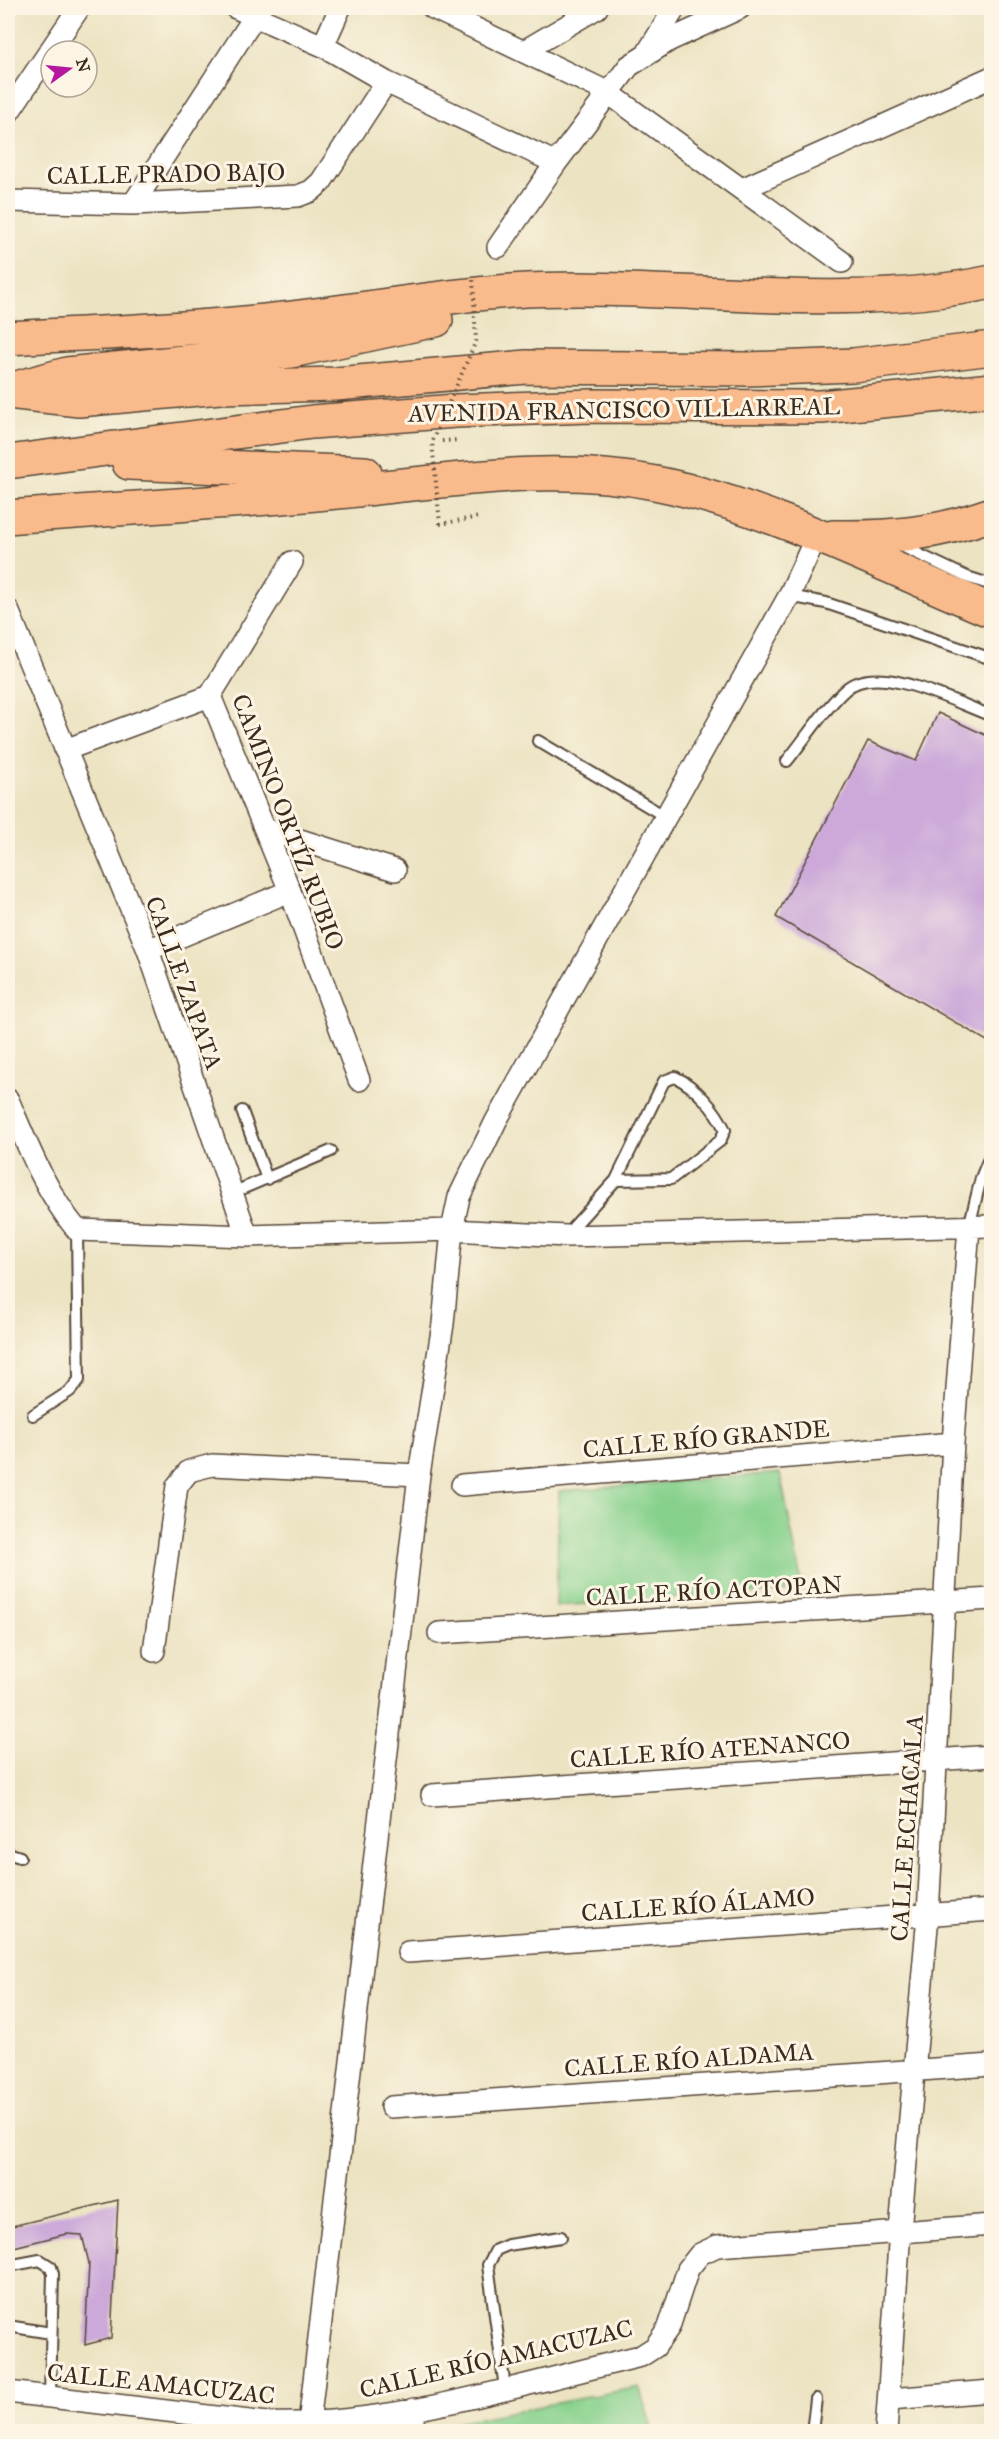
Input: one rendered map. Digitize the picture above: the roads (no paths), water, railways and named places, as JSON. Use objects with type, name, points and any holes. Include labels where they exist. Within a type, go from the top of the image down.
[{"type":"highway","points":[[8,338],[253,323],[511,291],[585,290],[819,297],[906,293],[992,282]]},
{"type":"highway","points":[[8,391],[67,374],[291,351],[585,290]]},
{"type":"highway","name":"AVENIDA FRANCISCO VILLARREAL","points":[[8,391],[79,400],[220,387],[336,384],[526,367],[748,369],[853,365],[992,348]]},
{"type":"highway","name":"AVENIDA FRANCISCO VILLARREAL","points":[[22,461],[312,422],[456,411],[591,406],[821,407],[992,390]]},
{"type":"highway","points":[[22,461],[339,471],[444,480]]},
{"type":"highway","points":[[8,516],[357,490],[444,480],[550,474],[600,474],[645,481],[727,502],[992,611]]},
{"type":"highway","points":[[816,537],[885,538],[924,534],[991,515]]},
{"type":"street","points":[[8,113],[79,8]]},
{"type":"street","points":[[323,46],[340,8]]},
{"type":"street","points":[[433,8],[607,92],[842,262]]},
{"type":"street","points":[[524,51],[597,8]]},
{"type":"street","points":[[647,53],[675,8]]},
{"type":"street","points":[[498,248],[607,92],[629,66],[647,53],[740,8]]},
{"type":"street","points":[[133,204],[246,12],[323,46],[386,82],[556,163]]},
{"type":"street","points":[[742,189],[992,78]]},
{"type":"street","name":"CALLE PRADO BAJO","points":[[8,201],[133,204],[290,197],[311,191],[321,182],[386,82]]},
{"type":"street","points":[[309,2424],[419,1475],[443,1324],[452,1230],[459,1197],[476,1159],[789,596],[816,537]]},
{"type":"street","name":"CAMINO ORTÍZ RUBIO","points":[[292,562],[210,696],[290,891],[359,1080]]},
{"type":"street","name":"CALLE ZAPATA","points":[[8,610],[148,950],[247,1236]]},
{"type":"street","points":[[65,750],[210,696]]},
{"type":"street","points":[[265,829],[395,870]]},
{"type":"street","points":[[148,950],[290,891]]},
{"type":"street","points":[[8,1100],[42,1178],[60,1209],[77,1230],[247,1236],[452,1230],[566,1236],[992,1226]]},
{"type":"street","name":"CALLE ECHACALA","points":[[886,2432],[900,2230],[928,1915],[953,1443],[969,1227]]},
{"type":"street","name":"CALLE RÍO GRANDE","points":[[462,1485],[953,1443]]},
{"type":"street","points":[[154,1651],[177,1486],[189,1471],[212,1465],[419,1475]]},
{"type":"street","name":"CALLE RÍO ACTOPAN","points":[[439,1633],[992,1599]]},
{"type":"street","name":"CALLE RÍO ATENANCO","points":[[432,1795],[992,1756]]},
{"type":"street","name":"CALLE RÍO ÁLAMO","points":[[408,1952],[992,1910]]},
{"type":"street","name":"CALLE RÍO ALDAMA","points":[[391,2107],[992,2065]]},
{"type":"street","name":"CALLE RÍO AMACUZAC","points":[[309,2424],[414,2409],[641,2356],[655,2347],[669,2327],[688,2269],[700,2254],[717,2246],[900,2230],[992,2225]]},
{"type":"street","points":[[889,2399],[992,2391]]},
{"type":"street","name":"CALLE AMACUZAC","points":[[8,2392],[267,2423],[309,2424]]},
{"type":"street","points":[[412,2432],[414,2409]]},
{"type":"lane","points":[[885,538],[967,577],[992,585]]},
{"type":"lane","points":[[789,596],[826,603],[992,659]]},
{"type":"lane","points":[[787,761],[846,689],[862,680],[876,678],[897,681],[992,716]]},
{"type":"lane","points":[[538,741],[666,817]]},
{"type":"lane","points":[[566,1236],[616,1180],[664,1081],[675,1077],[685,1082],[720,1117],[725,1130],[720,1141],[671,1179],[616,1180]]},
{"type":"lane","points":[[242,1111],[267,1179]]},
{"type":"lane","points":[[232,1193],[331,1151]]},
{"type":"lane","points":[[969,1227],[981,1178],[992,1151]]},
{"type":"lane","points":[[33,1415],[70,1391],[79,1380],[77,1230]]},
{"type":"lane","points":[[8,1853],[20,1857]]},
{"type":"lane","points":[[505,2388],[500,2370],[488,2265],[496,2250],[508,2245],[561,2238]]},
{"type":"lane","points":[[8,2266],[40,2260],[51,2267],[53,2274],[50,2397]]},
{"type":"lane","points":[[8,2326],[51,2333]]},
{"type":"lane","points":[[812,2432],[816,2399]]}]
